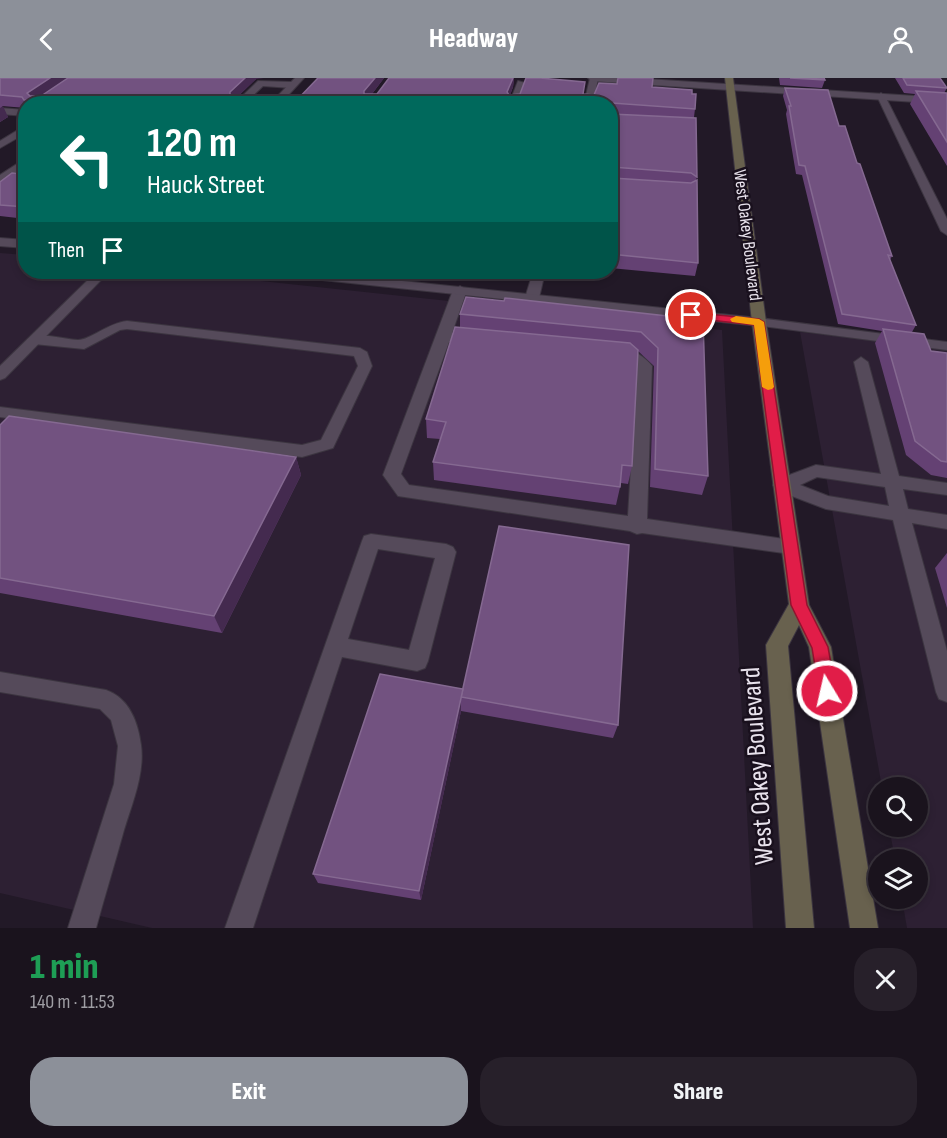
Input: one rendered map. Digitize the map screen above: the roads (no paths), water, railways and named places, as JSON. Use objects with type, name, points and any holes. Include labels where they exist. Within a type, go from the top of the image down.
[{"type":"main road","name":"West Oakey Boulevard","points":[[730,83],[759,322],[799,605],[820,647],[864,928]]},
{"type":"main road","name":"West Oakey Boulevard","points":[[799,605],[777,645],[800,928]]},
{"type":"street","points":[[282,96],[300,78]]},
{"type":"street","points":[[590,96],[593,78],[730,83],[947,101]]},
{"type":"street","points":[[247,96],[261,83],[292,86]]},
{"type":"street","points":[[516,96],[521,83]]},
{"type":"street","points":[[882,96],[947,231]]},
{"type":"street","points":[[0,111],[18,112]]},
{"type":"street","points":[[0,145],[18,133]]},
{"type":"street","points":[[0,180],[18,167]]},
{"type":"street","points":[[0,242],[18,243]]},
{"type":"street","points":[[0,375],[96,279]]},
{"type":"street","points":[[407,279],[460,290],[759,322],[947,346]]},
{"type":"street","points":[[532,298],[537,279]]},
{"type":"street","points":[[460,290],[393,474],[404,491],[791,548]]},
{"type":"street","points":[[0,412],[302,451],[327,444],[365,366],[360,352],[127,325],[110,329],[84,345],[34,340]]},
{"type":"street","points":[[444,336],[491,341]]},
{"type":"street","points":[[596,352],[631,355],[645,366],[638,527]]},
{"type":"street","points":[[861,362],[947,692]]},
{"type":"street","points":[[782,485],[816,471],[947,489]]},
{"type":"street","points":[[782,485],[825,502],[947,522]]},
{"type":"street","points":[[239,928],[334,646],[371,540],[446,552],[417,661],[334,646]]},
{"type":"street","points":[[0,682],[106,700],[121,714],[130,746],[126,784],[81,928]]}]
